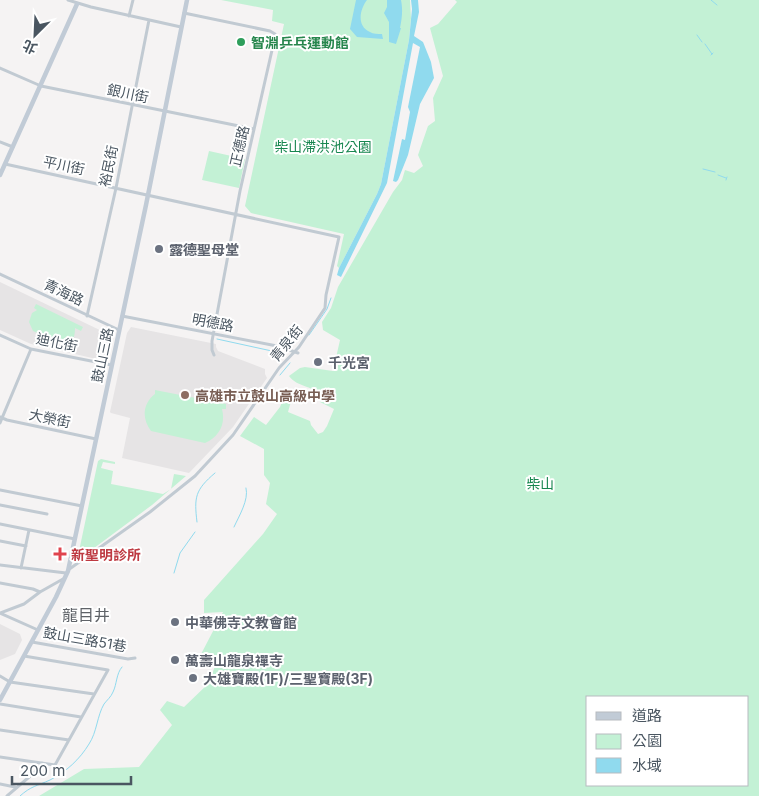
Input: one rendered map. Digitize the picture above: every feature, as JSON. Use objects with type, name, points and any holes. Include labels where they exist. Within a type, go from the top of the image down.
[{"type":"street","points":[[68,0],[77,4],[181,27]]},
{"type":"street","points":[[129,16],[133,0]]},
{"type":"street","name":"鼓山三路","points":[[0,700],[67,574],[148,195],[187,0]]},
{"type":"street","points":[[0,175],[77,4]]},
{"type":"street","name":"正德路","points":[[184,13],[270,31],[275,34],[235,215],[214,333],[212,350],[214,355]]},
{"type":"street","name":"裕民街","points":[[87,316],[116,188],[149,20]]},
{"type":"street","name":"銀川街","points":[[0,68],[41,86],[164,112],[254,128]]},
{"type":"street","points":[[0,142],[13,148]]},
{"type":"street","name":"平川街","points":[[5,164],[148,195]]},
{"type":"street","name":"青泉街","points":[[0,613],[24,604],[67,574],[195,476],[233,435],[279,368],[296,352],[326,306],[326,295],[339,237],[148,195]]},
{"type":"street","name":"青海路","points":[[0,274],[119,330]]},
{"type":"street","name":"明德路","points":[[122,316],[277,346],[296,352]]},
{"type":"street","name":"迪化街","points":[[0,335],[31,349],[111,365]]},
{"type":"street","points":[[0,423],[31,349]]},
{"type":"street","name":"大榮街","points":[[1,418],[96,439]]},
{"type":"street","points":[[0,492],[82,506]]},
{"type":"street","points":[[0,505],[47,514]]},
{"type":"street","points":[[0,524],[75,539]]},
{"type":"street","points":[[21,568],[29,530]]},
{"type":"street","points":[[0,541],[26,546]]},
{"type":"street","points":[[0,565],[67,574]]},
{"type":"street","points":[[0,583],[40,592]]},
{"type":"street","points":[[0,613],[38,630]]},
{"type":"street","name":"鼓山三路51巷","points":[[32,642],[128,659],[135,658]]},
{"type":"street","points":[[0,757],[55,765],[108,670],[24,656]]},
{"type":"street","points":[[0,676],[10,682],[94,694]]},
{"type":"street","points":[[0,704],[81,717]]},
{"type":"street","points":[[0,730],[69,740]]},
{"type":"street","points":[[7,796],[35,772],[42,763]]},
{"type":"street","points":[[0,784],[16,788]]},
{"type":"shaded area","points":[[0,282],[108,334],[111,339],[106,358],[101,360],[31,344],[0,330]]},
{"type":"shaded area","name":"高雄市立鼓山高級中學","points":[[131,327],[216,344],[218,351],[265,369],[267,378],[233,427],[189,473],[122,458],[130,418],[110,412],[127,333]]},
{"type":"shaded area","points":[[0,624],[20,634],[22,640],[15,654],[0,660]]},
{"type":"green space","name":"柴山滯洪池公園","points":[[221,0],[410,0],[409,40],[381,184],[339,268],[337,266],[344,234],[251,213],[245,206],[284,24],[272,21],[273,10]]},
{"type":"green space","name":"柴山","points":[[455,0],[759,0],[759,796],[39,796],[84,769],[139,767],[172,725],[160,710],[167,701],[184,707],[209,683],[215,666],[199,658],[223,612],[204,613],[204,600],[263,534],[277,514],[266,504],[270,483],[264,475],[264,449],[240,436],[254,417],[266,425],[280,407],[286,392],[292,398],[288,412],[310,421],[318,434],[323,432],[327,426],[334,409],[320,402],[322,398],[315,391],[297,383],[289,376],[300,368],[305,367],[333,371],[340,340],[323,330],[322,322],[331,308],[338,287],[393,192],[402,180],[405,170],[414,173],[423,166],[418,155],[428,126],[435,121],[433,98],[443,76],[430,28],[438,24],[457,2]]},
{"type":"green space","points":[[209,151],[245,159],[239,188],[202,180]]},
{"type":"green space","points":[[36,304],[83,327],[81,331],[75,328],[73,339],[65,345],[33,331],[29,322],[32,313],[37,310],[34,308]]},
{"type":"green space","points":[[155,390],[226,404],[226,409],[222,409],[223,420],[218,434],[205,443],[151,431],[146,422],[145,412],[148,402],[155,394]]},
{"type":"green space","points":[[101,459],[115,462],[115,464],[103,462],[101,468],[113,471],[111,484],[163,494],[170,490],[82,557],[78,556],[98,461]]},
{"type":"green space","points":[[174,474],[186,476],[171,489]]},
{"type":"water","points":[[356,0],[367,0],[361,12],[363,26],[371,33],[382,34],[383,39],[357,37],[350,29]]},
{"type":"water","points":[[387,0],[401,0],[401,28],[396,44],[389,42],[389,22],[384,13],[387,7]]},
{"type":"water","points":[[411,0],[418,0],[419,12],[414,36],[423,42],[431,62],[434,78],[420,104],[408,155],[398,180],[396,182],[393,181],[402,139],[405,140],[410,112],[408,107],[420,47],[413,43],[387,183],[341,277],[337,275],[339,268],[381,184],[409,40]]},
{"type":"waterway","points":[[711,0],[717,5]]},
{"type":"waterway","points":[[697,35],[702,42]]},
{"type":"waterway","points":[[705,44],[712,54]]},
{"type":"waterway","points":[[703,169],[715,172]]},
{"type":"waterway","points":[[718,175],[726,178]]},
{"type":"waterway","points":[[309,335],[327,309],[331,298]]},
{"type":"waterway","points":[[217,339],[281,353]]},
{"type":"waterway","points":[[280,375],[290,363]]},
{"type":"waterway","points":[[197,522],[197,494],[203,484],[215,473]]},
{"type":"waterway","points":[[234,527],[245,503],[246,488]]},
{"type":"waterway","points":[[174,573],[180,553],[195,532]]},
{"type":"waterway","points":[[20,796],[31,788],[62,773],[85,750],[92,739],[104,704],[112,694],[122,667]]},
{"type":"place","name":"智淵乒乓運動館","points":[[241,42]]},
{"type":"place","name":"露德聖母堂","points":[[159,249]]},
{"type":"place","name":"千光宮","points":[[318,362]]},
{"type":"place","name":"高雄市立鼓山高級中學","points":[[185,395]]},
{"type":"place","name":"新聖明診所","points":[[60,554]]},
{"type":"place","name":"中華佛寺文教會館","points":[[175,622]]},
{"type":"place","name":"萬壽山龍泉禪寺","points":[[175,660]]},
{"type":"place","name":"大雄寶殿(1F)/三聖寶殿(3F)","points":[[193,678]]},
{"type":"district","name":"龍目井","points":[[86,615]]}]
